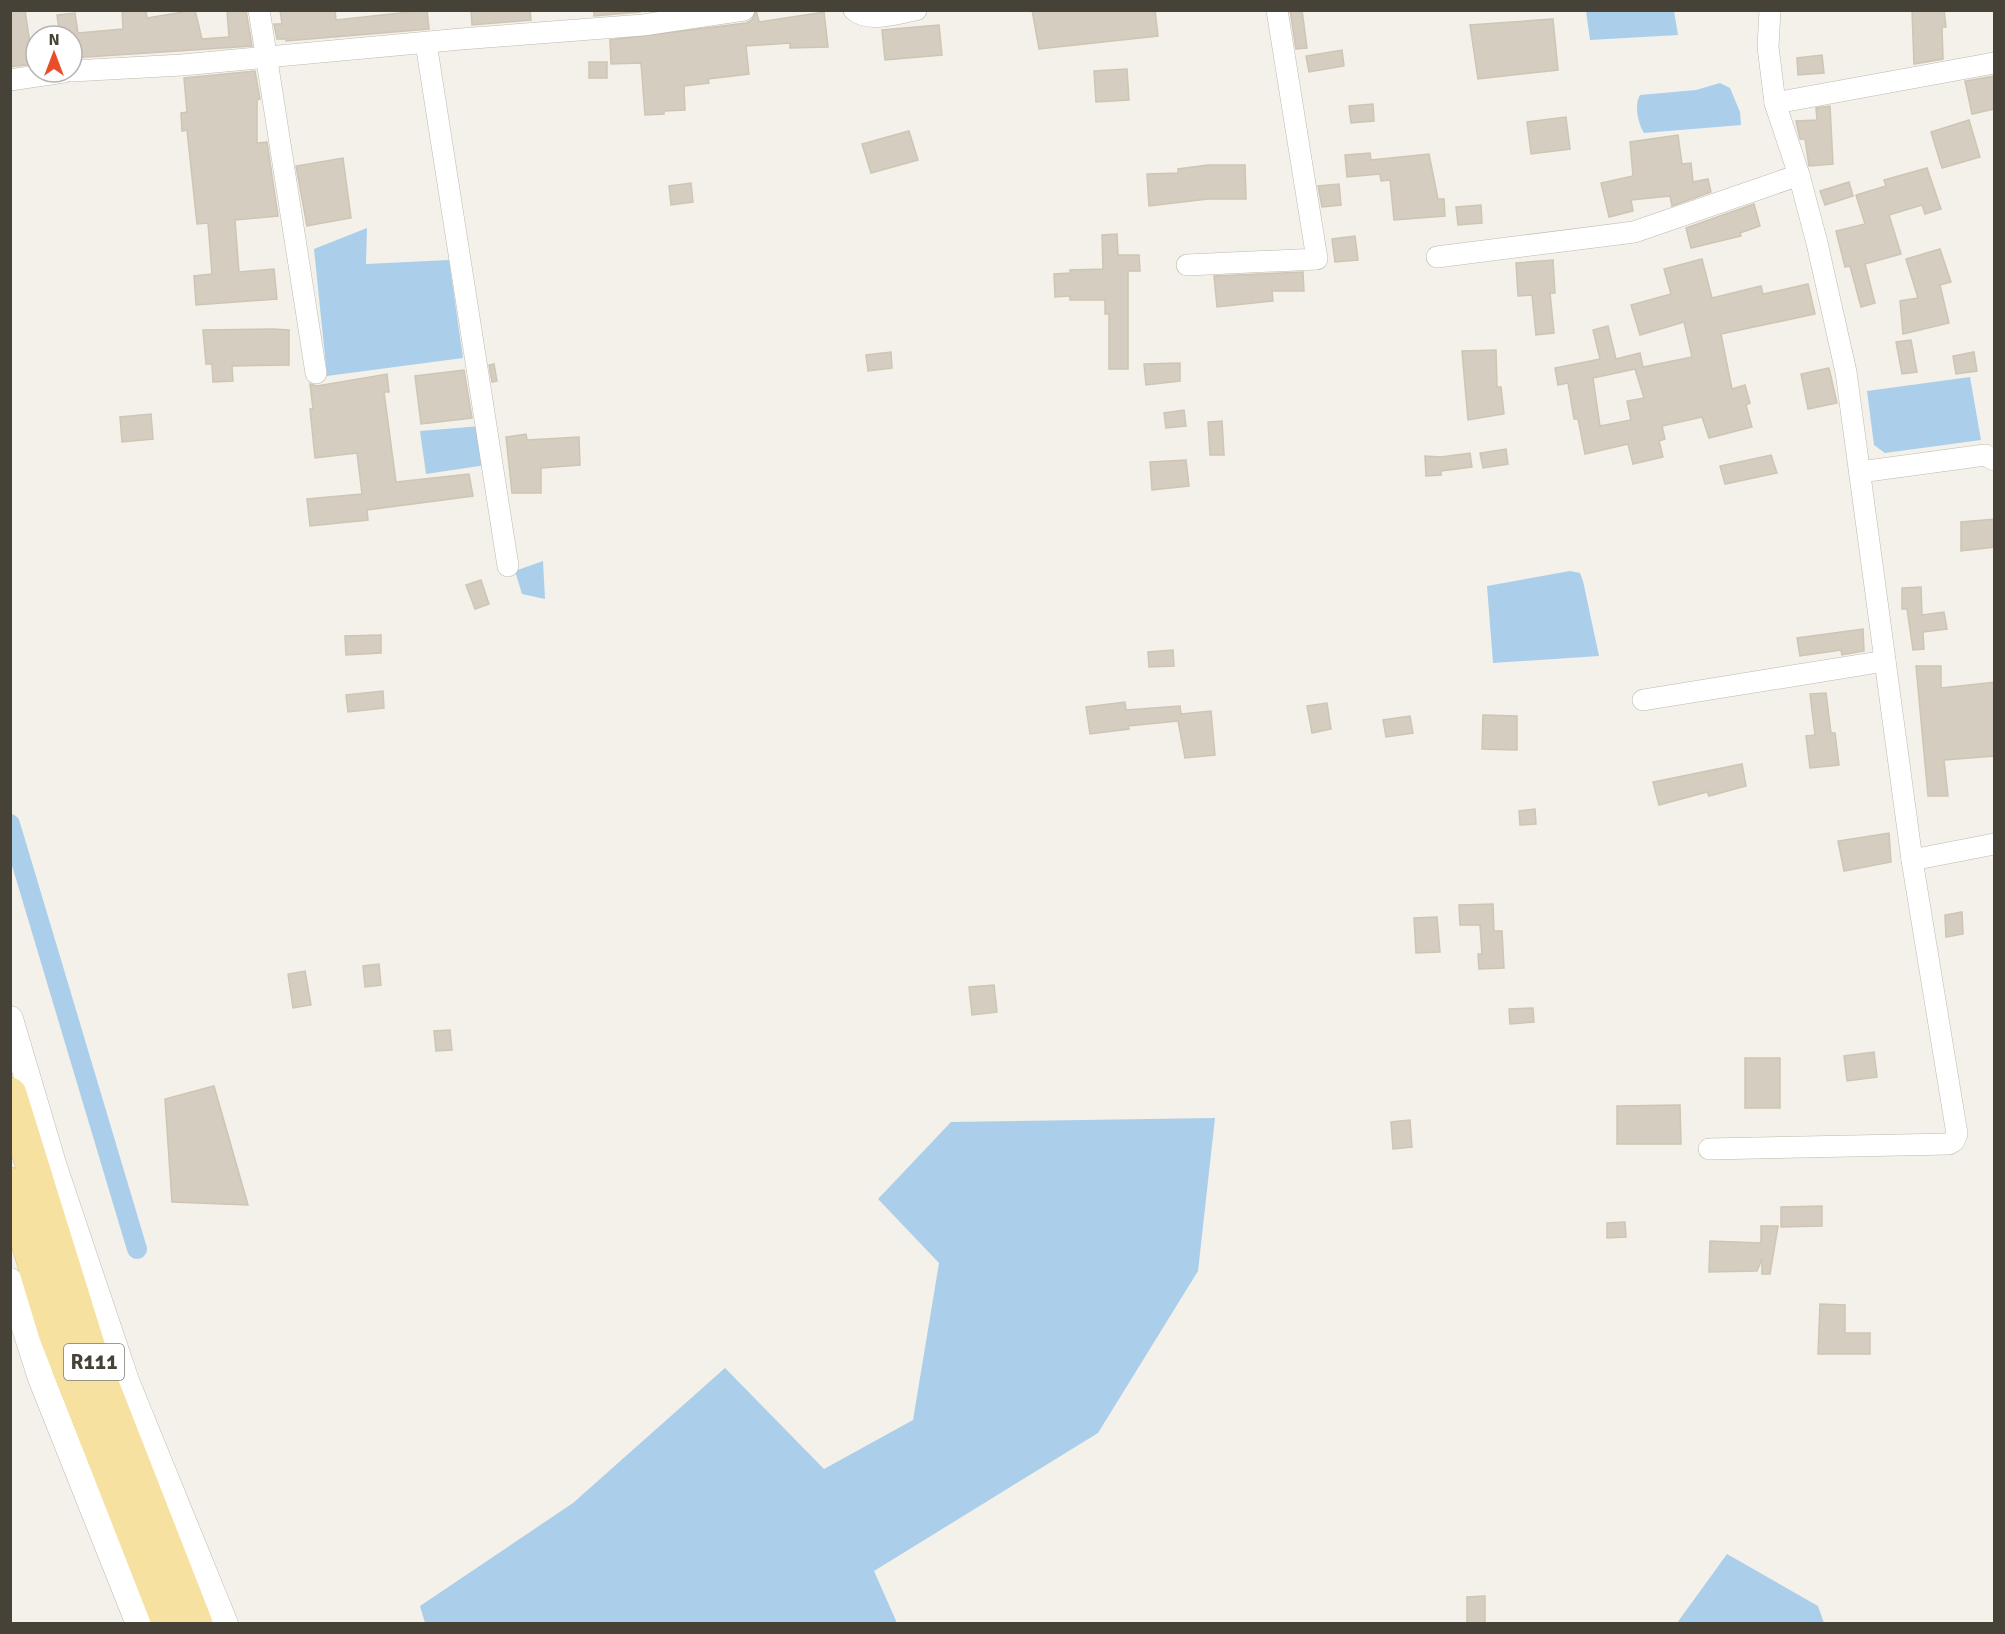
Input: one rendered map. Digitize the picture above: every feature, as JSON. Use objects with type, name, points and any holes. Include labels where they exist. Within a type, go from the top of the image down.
[{"type":"main road","name":"R111","points":[[10,1094],[92,1358],[196,1623]]},
{"type":"main road","name":"R111","points":[[10,1184],[55,1333],[169,1623]]},
{"type":"street","points":[[259,10],[264,57],[316,373]]},
{"type":"street","points":[[84,70],[182,65],[643,25],[744,10]]},
{"type":"street","points":[[862,14],[916,10]]},
{"type":"street","points":[[1187,265],[1317,259],[1277,10]]},
{"type":"street","points":[[1709,1149],[1948,1144],[1954,1141],[1957,1134],[1912,860],[1843,361],[1799,175],[1775,103],[1768,47],[1770,10]]},
{"type":"street","points":[[426,43],[508,566]]},
{"type":"street","points":[[1775,103],[1995,63]]},
{"type":"street","points":[[1437,257],[1634,232],[1799,175]]},
{"type":"street","points":[[1860,472],[1984,455],[1995,460]]},
{"type":"street","points":[[1643,700],[1885,662]]},
{"type":"street","points":[[1912,860],[1995,844]]},
{"type":"street","points":[[10,1019],[54,1167],[126,1381],[225,1623]]},
{"type":"street","points":[[10,1281],[41,1378],[139,1623]]},
{"type":"water","points":[[1586,11],[1674,11],[1678,35],[1590,40]]},
{"type":"water","points":[[1720,83],[1730,88],[1740,112],[1741,125],[1644,133],[1638,114],[1637,104],[1640,95],[1696,90]]},
{"type":"water","points":[[367,228],[366,264],[449,260],[463,358],[327,376],[314,249]]},
{"type":"water","points":[[1970,377],[1981,440],[1885,453],[1874,445],[1867,391]]},
{"type":"water","points":[[481,426],[486,465],[426,474],[420,431]]},
{"type":"water","points":[[543,561],[545,599],[522,594],[515,571]]},
{"type":"water","points":[[1570,571],[1580,573],[1583,581],[1599,656],[1493,663],[1487,586]]},
{"type":"water","points":[[1215,1118],[1198,1271],[1098,1433],[874,1571],[897,1623],[425,1623],[420,1606],[573,1503],[725,1368],[824,1469],[913,1420],[939,1263],[878,1199],[951,1122]]},
{"type":"water","points":[[1727,1554],[1818,1606],[1824,1623],[1677,1623]]},
{"type":"building","points":[[10,10],[25,10],[27,24],[24,24],[24,65],[10,67]]},
{"type":"building","points":[[122,10],[146,10],[147,18],[195,10],[202,39],[229,37],[227,10],[246,10],[252,46],[84,57],[84,32],[123,29]]},
{"type":"building","points":[[280,10],[335,10],[336,20],[427,10],[429,29],[286,41],[286,39],[277,39],[274,24],[282,24]]},
{"type":"building","points":[[471,10],[530,10],[531,20],[472,25]]},
{"type":"building","points":[[594,10],[640,10],[640,12],[594,16]]},
{"type":"building","points":[[756,10],[759,22],[824,12],[828,47],[790,48],[790,43],[746,46],[749,74],[708,79],[709,83],[684,86],[685,110],[664,111],[664,114],[645,115],[641,63],[611,64],[610,40],[746,23],[752,20]]},
{"type":"building","points":[[1032,10],[1155,10],[1158,36],[1039,49]]},
{"type":"building","points":[[1290,10],[1302,10],[1307,48],[1296,49]]},
{"type":"building","points":[[1912,10],[1944,10],[1946,27],[1942,27],[1943,59],[1914,64]]},
{"type":"building","points":[[75,13],[77,24],[58,24],[57,15]]},
{"type":"building","points":[[1553,19],[1558,70],[1478,79],[1470,25]]},
{"type":"building","points":[[939,25],[942,55],[885,60],[882,30]]},
{"type":"building","points":[[1342,50],[1344,66],[1309,72],[1306,56]]},
{"type":"building","points":[[1822,55],[1824,73],[1798,75],[1797,58]]},
{"type":"building","points":[[589,62],[607,62],[607,78],[589,78]]},
{"type":"building","points":[[1127,69],[1129,100],[1096,102],[1094,71]]},
{"type":"building","points":[[255,71],[260,99],[257,100],[257,143],[267,142],[278,216],[235,220],[239,272],[274,269],[277,299],[196,305],[194,276],[212,274],[208,223],[197,224],[187,130],[182,131],[181,113],[187,112],[184,78]]},
{"type":"building","points":[[1995,76],[1995,109],[1972,114],[1965,81]]},
{"type":"building","points":[[1373,104],[1374,121],[1351,123],[1349,106]]},
{"type":"building","points":[[1830,106],[1833,164],[1809,166],[1805,139],[1800,139],[1796,121],[1817,120],[1816,108]]},
{"type":"building","points":[[1566,117],[1570,149],[1531,154],[1527,122]]},
{"type":"building","points":[[1969,120],[1980,157],[1942,168],[1931,132]]},
{"type":"building","points":[[909,131],[918,160],[871,173],[862,144]]},
{"type":"building","points":[[1678,135],[1682,164],[1691,163],[1693,182],[1708,179],[1711,192],[1672,206],[1670,196],[1631,200],[1633,211],[1609,217],[1601,183],[1633,176],[1630,142]]},
{"type":"building","points":[[1370,153],[1371,160],[1429,154],[1438,199],[1444,199],[1445,216],[1394,220],[1390,180],[1381,181],[1380,174],[1347,177],[1345,155]]},
{"type":"building","points":[[343,158],[351,218],[307,226],[296,166]]},
{"type":"building","points":[[1208,165],[1245,165],[1246,199],[1208,199],[1149,206],[1147,174],[1178,173],[1178,169]]},
{"type":"building","points":[[1927,168],[1941,209],[1925,214],[1922,205],[1889,215],[1901,254],[1865,264],[1875,303],[1861,307],[1850,266],[1845,267],[1836,231],[1865,224],[1856,195],[1886,186],[1884,180]]},
{"type":"building","points":[[1849,182],[1853,196],[1825,205],[1820,191]]},
{"type":"building","points":[[691,183],[693,202],[671,205],[669,186]]},
{"type":"building","points":[[1339,184],[1341,205],[1322,207],[1318,186]]},
{"type":"building","points":[[1754,204],[1760,226],[1740,233],[1741,236],[1691,248],[1686,228]]},
{"type":"building","points":[[1481,205],[1482,223],[1458,225],[1456,207]]},
{"type":"building","points":[[1117,234],[1118,255],[1139,255],[1140,271],[1128,271],[1128,369],[1109,369],[1109,314],[1105,314],[1105,300],[1070,300],[1070,296],[1055,297],[1054,274],[1070,273],[1070,270],[1103,269],[1102,235]]},
{"type":"building","points":[[1355,236],[1358,260],[1335,262],[1332,239]]},
{"type":"building","points":[[1940,249],[1951,282],[1940,285],[1949,323],[1903,334],[1900,301],[1918,298],[1906,259]]},
{"type":"building","points":[[1702,259],[1712,298],[1761,286],[1763,294],[1808,284],[1815,314],[1721,334],[1732,389],[1745,385],[1750,403],[1746,405],[1752,427],[1709,438],[1702,417],[1662,426],[1665,439],[1659,441],[1663,457],[1633,464],[1628,444],[1585,454],[1578,419],[1574,419],[1568,383],[1558,385],[1555,368],[1600,359],[1593,330],[1608,326],[1616,359],[1640,353],[1643,367],[1692,357],[1684,322],[1640,335],[1631,305],[1671,294],[1664,269]],"holes":[[[1635,369],[1644,398],[1627,401],[1631,420],[1600,426],[1593,378]]]},
{"type":"building","points":[[1553,260],[1555,293],[1550,293],[1554,333],[1536,335],[1532,295],[1518,296],[1516,263]]},
{"type":"building","points":[[1303,272],[1304,291],[1272,291],[1273,301],[1217,307],[1214,276]]},
{"type":"building","points":[[203,330],[289,330],[289,365],[232,366],[233,381],[213,382],[212,364],[206,364]]},
{"type":"building","points":[[1911,340],[1917,372],[1902,374],[1896,342]]},
{"type":"building","points":[[1496,350],[1497,387],[1501,387],[1504,414],[1468,420],[1462,351]]},
{"type":"building","points":[[891,352],[892,368],[868,371],[866,355]]},
{"type":"building","points":[[1974,352],[1977,371],[1956,374],[1953,356]]},
{"type":"building","points":[[1180,363],[1180,381],[1146,385],[1144,364]]},
{"type":"building","points":[[494,364],[497,381],[492,382],[489,365]]},
{"type":"building","points":[[1829,368],[1837,403],[1808,409],[1801,374]]},
{"type":"building","points":[[464,370],[472,418],[421,424],[415,376]]},
{"type":"building","points":[[387,374],[389,392],[384,392],[396,482],[469,474],[473,496],[367,510],[368,520],[310,526],[307,499],[362,494],[357,453],[315,458],[310,384],[317,386]]},
{"type":"building","points":[[1184,410],[1186,426],[1166,428],[1164,413]]},
{"type":"building","points":[[151,414],[153,439],[122,442],[120,417]]},
{"type":"building","points":[[1222,421],[1224,455],[1210,455],[1208,422]]},
{"type":"building","points":[[526,434],[527,440],[579,437],[580,465],[541,468],[541,493],[512,493],[506,437]]},
{"type":"building","points":[[1506,449],[1508,464],[1483,468],[1480,453]]},
{"type":"building","points":[[1470,453],[1472,467],[1441,471],[1441,475],[1426,476],[1425,456],[1441,457]]},
{"type":"building","points":[[1771,455],[1777,473],[1725,484],[1720,466]]},
{"type":"building","points":[[1186,460],[1189,486],[1152,490],[1150,462]]},
{"type":"building","points":[[1995,519],[1995,547],[1961,551],[1961,522]]},
{"type":"building","points":[[481,580],[489,604],[475,609],[466,585]]},
{"type":"building","points":[[1921,587],[1922,615],[1944,612],[1947,629],[1923,632],[1924,649],[1913,650],[1907,609],[1902,609],[1902,588]]},
{"type":"building","points":[[1863,629],[1864,651],[1842,655],[1841,650],[1800,656],[1797,638]]},
{"type":"building","points":[[381,635],[381,653],[346,655],[345,636]]},
{"type":"building","points":[[1173,650],[1174,666],[1149,667],[1148,652]]},
{"type":"building","points":[[1916,666],[1941,666],[1941,688],[1995,682],[1995,756],[1944,760],[1948,796],[1928,796]]},
{"type":"building","points":[[383,691],[384,708],[348,712],[346,695]]},
{"type":"building","points":[[1826,693],[1831,733],[1835,733],[1839,765],[1810,768],[1806,736],[1815,735],[1810,694]]},
{"type":"building","points":[[1125,702],[1126,710],[1180,706],[1181,714],[1211,711],[1215,755],[1185,758],[1178,721],[1128,726],[1129,729],[1090,734],[1086,707]]},
{"type":"building","points":[[1327,703],[1331,729],[1312,733],[1307,706]]},
{"type":"building","points":[[1483,715],[1517,716],[1517,750],[1482,749]]},
{"type":"building","points":[[1410,716],[1413,733],[1386,737],[1383,720]]},
{"type":"building","points":[[1742,764],[1746,786],[1709,796],[1707,792],[1659,805],[1653,782]]},
{"type":"building","points":[[1535,809],[1536,824],[1520,825],[1519,811]]},
{"type":"building","points":[[1889,833],[1891,862],[1844,871],[1838,841]]},
{"type":"building","points":[[1493,904],[1494,931],[1502,931],[1504,968],[1479,969],[1478,954],[1482,954],[1480,925],[1460,925],[1459,905]]},
{"type":"building","points":[[1962,912],[1963,934],[1946,937],[1945,915]]},
{"type":"building","points":[[1437,917],[1440,952],[1416,953],[1414,918]]},
{"type":"building","points":[[379,964],[381,985],[365,987],[363,966]]},
{"type":"building","points":[[305,971],[311,1005],[293,1008],[288,974]]},
{"type":"building","points":[[994,985],[997,1012],[972,1015],[969,987]]},
{"type":"building","points":[[1533,1008],[1534,1022],[1510,1024],[1509,1009]]},
{"type":"building","points":[[450,1030],[452,1050],[436,1051],[434,1031]]},
{"type":"building","points":[[1874,1052],[1877,1077],[1847,1081],[1844,1056]]},
{"type":"building","points":[[1745,1058],[1780,1058],[1780,1108],[1745,1108]]},
{"type":"building","points":[[214,1086],[248,1205],[172,1202],[165,1099]]},
{"type":"building","points":[[1680,1105],[1681,1144],[1617,1144],[1617,1106]]},
{"type":"building","points":[[1410,1120],[1412,1147],[1393,1149],[1391,1122]]},
{"type":"building","points":[[1822,1206],[1822,1226],[1781,1227],[1781,1207]]},
{"type":"building","points":[[1625,1222],[1626,1237],[1607,1238],[1607,1223]]},
{"type":"building","points":[[1761,1226],[1778,1226],[1770,1274],[1762,1274],[1762,1259],[1757,1271],[1709,1272],[1710,1241],[1761,1243]]},
{"type":"building","points":[[1820,1304],[1845,1305],[1845,1333],[1870,1333],[1870,1354],[1818,1354]]},
{"type":"building","points":[[1485,1596],[1485,1623],[1467,1623],[1467,1597]]},
{"type":"waterway","points":[[10,824],[137,1249]]}]
